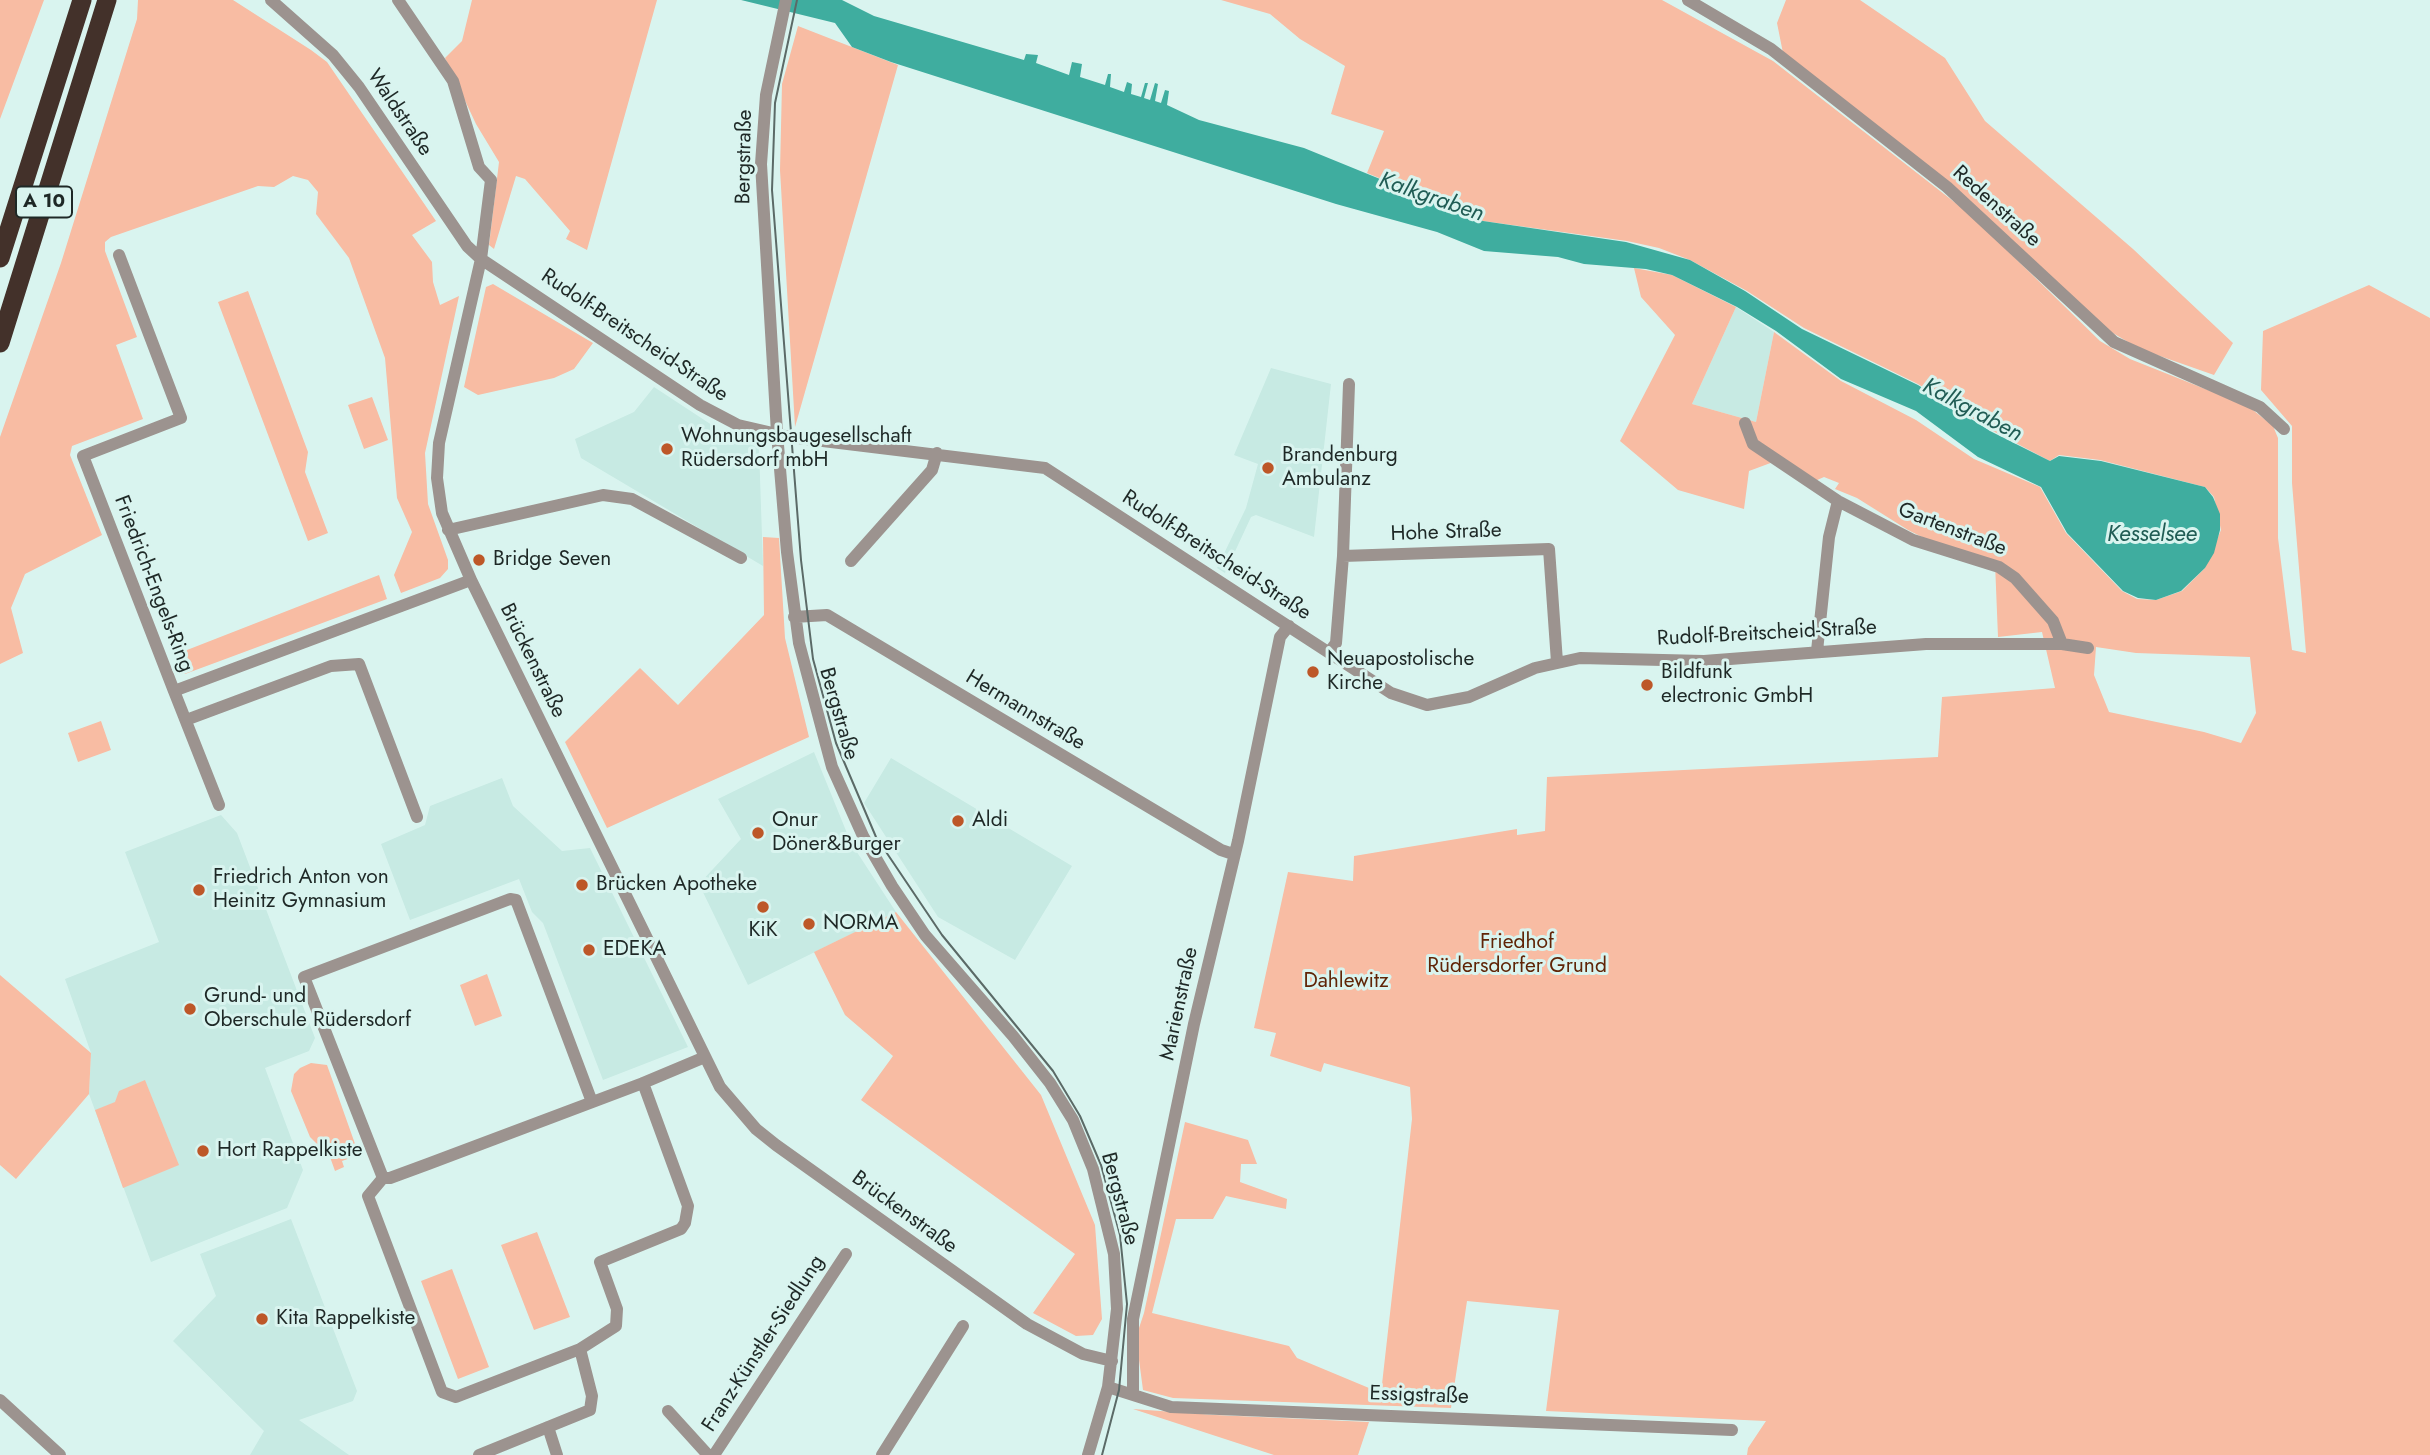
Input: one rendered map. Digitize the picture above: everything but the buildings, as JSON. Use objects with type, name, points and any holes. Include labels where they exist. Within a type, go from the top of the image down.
[{"type":"highway","name":"A 10","points":[[0,258],[82,0]]},
{"type":"highway","name":"A 10","points":[[0,343],[107,0]]},
{"type":"street","name":"Waldstraße","points":[[271,0],[333,55],[359,87],[456,232],[481,259]]},
{"type":"street","name":"Brückenstraße","points":[[398,0],[453,81],[479,167],[491,180],[481,259],[439,443],[437,478],[447,530],[705,1057],[730,1101],[776,1145],[1027,1324],[1083,1354],[1112,1361]]},
{"type":"street","name":"Bergstraße","points":[[786,0],[769,73],[762,131],[762,199],[777,433],[794,617],[829,758],[863,836],[925,935],[1013,1036],[1049,1083],[1084,1144],[1102,1196],[1114,1254],[1117,1309],[1112,1361]]},
{"type":"street","name":"Redenstraße","points":[[1689,0],[1771,48],[1947,187],[2114,342],[2260,407],[2284,429]]},
{"type":"street","name":"Friedrich-Engels-Ring","points":[[119,255],[181,418],[83,456],[174,691],[471,580]]},
{"type":"street","name":"Rudolf-Breitscheid-Straße","points":[[481,259],[721,418],[777,433],[1045,468],[1391,693],[1427,705],[1469,697],[1557,662],[1580,658],[1704,661],[1926,644],[2062,644],[2088,648]]},
{"type":"street","points":[[1330,652],[1336,643],[1343,556],[1349,384]]},
{"type":"street","name":"Gartenstraße","points":[[1745,423],[1753,444],[1838,501],[1913,540],[1999,567],[2015,578],[2053,621],[2062,644]]},
{"type":"street","points":[[850,561],[932,470],[937,453]]},
{"type":"street","points":[[447,530],[603,495],[632,499],[741,558]]},
{"type":"street","points":[[1817,651],[1829,537],[1838,501]]},
{"type":"street","name":"Hohe Straße","points":[[1343,556],[1549,549],[1557,662]]},
{"type":"street","name":"Hermannstraße","points":[[794,617],[827,615],[1221,850],[1233,853]]},
{"type":"street","name":"Marienstraße","points":[[1133,1395],[1133,1319],[1280,637],[1289,626]]},
{"type":"street","points":[[186,720],[331,666],[359,664],[417,817]]},
{"type":"street","points":[[174,691],[219,806]]},
{"type":"street","points":[[383,1178],[304,977],[510,899],[516,900],[592,1102]]},
{"type":"street","points":[[383,1178],[390,1178],[643,1083],[705,1057]]},
{"type":"street","points":[[383,1178],[368,1196],[442,1392],[456,1397],[580,1349],[616,1326],[618,1320],[600,1262],[681,1229],[688,1218],[688,1206],[643,1083]]},
{"type":"street","name":"Franz-Künstler-Siedlung","points":[[714,1455],[846,1254]]},
{"type":"street","points":[[882,1455],[963,1326]]},
{"type":"street","points":[[479,1455],[590,1410],[593,1396],[580,1349]]},
{"type":"street","points":[[1088,1455],[1108,1387],[1112,1361]]},
{"type":"street","name":"Essigstraße","points":[[1108,1387],[1171,1407],[1732,1430]]},
{"type":"street","points":[[0,1400],[60,1455]]},
{"type":"street","name":"Franz-Künstler-Siedlung","points":[[668,1411],[708,1455]]},
{"type":"street","points":[[548,1427],[557,1455]]},
{"type":"shaded area","points":[[1736,307],[1774,332],[1756,422],[1692,404]]},
{"type":"shaded area","points":[[1271,368],[1331,384],[1314,537],[1256,515],[1251,517],[1225,573],[1217,568],[1246,508],[1258,464],[1234,455]]},
{"type":"shaded area","points":[[654,387],[721,431],[759,448],[763,566],[581,458],[575,439],[634,412]]},
{"type":"shaded area","points":[[814,752],[851,843],[896,912],[748,985],[699,884],[741,839],[718,799]]},
{"type":"shaded area","points":[[891,758],[1072,866],[1015,960],[938,917],[864,803]]},
{"type":"shaded area","points":[[502,778],[513,806],[562,851],[590,848],[688,1047],[603,1080],[543,923],[532,912],[519,879],[410,920],[381,844],[425,825],[430,806]]},
{"type":"shaded area","points":[[221,815],[237,833],[315,1038],[309,1051],[265,1068],[303,1170],[287,1208],[151,1262],[89,1094],[91,1053],[65,979],[159,942],[125,852]]},
{"type":"shaded area","name":"Kita Rappelkiste","points":[[291,1219],[357,1391],[353,1401],[299,1420],[349,1455],[250,1455],[264,1431],[173,1341],[216,1296],[200,1254]]},
{"type":"green space","points":[[0,0],[44,0],[0,119]]},
{"type":"green space","points":[[138,0],[233,0],[311,50],[327,62],[436,221],[412,235],[432,262],[433,282],[440,305],[459,296],[425,453],[428,504],[448,560],[448,569],[440,578],[401,593],[394,575],[412,532],[397,498],[385,358],[349,258],[316,214],[318,192],[308,180],[293,176],[274,187],[258,186],[111,237],[105,242],[105,251],[137,337],[116,345],[143,419],[72,446],[70,455],[102,535],[25,574],[11,608],[23,653],[0,664],[0,437],[61,263],[137,19]]},
{"type":"green space","points":[[472,0],[657,0],[587,250],[566,239],[570,231],[525,179],[516,176],[494,249],[489,245],[499,162],[476,124],[445,58],[462,41]]},
{"type":"green space","points":[[1221,0],[1662,0],[1773,61],[1971,215],[2100,341],[2130,359],[2248,406],[2273,426],[2278,438],[2278,538],[2292,650],[2306,653],[2292,483],[2292,426],[2261,390],[2263,331],[2369,285],[2430,318],[2430,1455],[1747,1455],[1748,1448],[1766,1421],[1546,1411],[1559,1310],[1467,1301],[1451,1408],[1173,1398],[1143,1390],[1136,1337],[1144,1313],[1185,1122],[1248,1140],[1257,1164],[1241,1164],[1240,1182],[1287,1199],[1286,1209],[1226,1196],[1213,1219],[1176,1219],[1152,1313],[1289,1346],[1297,1358],[1381,1393],[1412,1119],[1410,1087],[1324,1063],[1321,1072],[1270,1056],[1276,1033],[1254,1028],[1288,872],[1353,881],[1354,856],[1517,829],[1517,835],[1545,831],[1547,777],[1938,757],[1942,697],[2055,688],[2042,632],[1998,637],[1995,563],[1942,547],[1908,530],[1857,498],[1835,489],[1839,483],[1824,477],[1815,481],[1784,458],[1749,471],[1744,509],[1678,490],[1620,441],[1675,335],[1641,297],[1634,268],[1672,275],[1736,307],[1692,404],[1756,422],[1774,332],[1841,381],[1916,420],[1974,459],[2040,487],[2066,533],[2122,591],[2137,599],[2156,600],[2182,591],[2205,568],[2221,530],[2214,497],[2205,487],[2100,460],[2059,455],[2050,461],[1991,430],[1918,384],[1804,328],[1747,291],[1690,260],[1659,248],[1627,241],[1483,221],[1367,173],[1384,131],[1331,114],[1345,66],[1300,39],[1270,14]],"holes":[[[2096,647],[2136,653],[2250,657],[2256,713],[2241,743],[2204,732],[2109,712],[2094,675]]]},
{"type":"green space","points":[[1786,0],[1860,0],[1945,58],[1985,121],[2133,249],[2233,343],[2214,375],[2140,349],[2106,329],[1783,53],[1777,23]]},
{"type":"green space","points":[[798,26],[898,65],[795,427],[780,170],[782,84]]},
{"type":"green space","points":[[493,284],[593,343],[574,369],[554,378],[478,395],[464,387],[486,287]]},
{"type":"green space","points":[[248,291],[308,452],[305,472],[328,533],[308,541],[218,302]]},
{"type":"green space","points":[[372,397],[388,440],[364,449],[348,405]]},
{"type":"green space","points":[[763,537],[779,538],[785,638],[809,737],[607,828],[565,742],[640,668],[678,705],[764,615]]},
{"type":"green space","points":[[379,575],[387,599],[185,674],[175,668],[187,650]]},
{"type":"green space","points":[[101,721],[111,750],[78,762],[68,733]]},
{"type":"green space","points":[[896,912],[1041,1095],[1095,1225],[1102,1319],[1093,1335],[1076,1336],[1033,1313],[1075,1254],[861,1100],[893,1056],[845,1015],[814,952]]},
{"type":"green space","points":[[487,974],[502,1016],[475,1026],[460,985]]},
{"type":"green space","points":[[0,975],[91,1053],[89,1094],[16,1179],[0,1165]]},
{"type":"green space","points":[[311,1063],[327,1065],[359,1155],[342,1161],[344,1167],[335,1171],[330,1157],[310,1137],[291,1091],[294,1074]]},
{"type":"green space","points":[[145,1080],[179,1165],[123,1188],[95,1110],[115,1102],[119,1091]]},
{"type":"green space","points":[[537,1232],[570,1317],[534,1330],[501,1245]]},
{"type":"green space","points":[[452,1269],[489,1367],[458,1379],[421,1281]]},
{"type":"green space","points":[[1133,1409],[1369,1422],[1358,1455],[1274,1455]]},
{"type":"water","name":"Kesselsee","points":[[741,0],[842,0],[874,16],[1024,60],[1026,54],[1038,55],[1036,63],[1069,75],[1072,62],[1082,64],[1080,77],[1105,85],[1108,74],[1111,74],[1110,87],[1124,92],[1127,82],[1132,84],[1131,94],[1141,97],[1145,83],[1148,83],[1144,98],[1150,100],[1155,83],[1158,84],[1155,101],[1161,103],[1165,90],[1169,91],[1167,105],[1199,120],[1304,148],[1483,221],[1626,242],[1690,260],[1745,291],[1802,329],[1918,385],[1990,431],[2050,461],[2059,456],[2101,461],[2205,487],[2213,497],[2220,514],[2220,530],[2214,553],[2205,568],[2181,591],[2156,600],[2138,598],[2123,591],[2067,533],[2041,487],[1978,457],[1916,411],[1841,379],[1776,331],[1737,307],[1672,275],[1646,269],[1584,264],[1558,257],[1484,251],[1437,232],[1336,204],[891,62],[852,47],[835,23]]},
{"type":"tram line","points":[[797,0],[775,103],[772,190],[801,560],[813,659],[836,743],[876,837],[942,935],[1053,1071],[1080,1116],[1101,1165],[1120,1235],[1127,1304],[1119,1390],[1102,1455]]},
{"type":"place","name":"Wohnungsbaugesellschaft Rüdersdorf mbH","points":[[667,449]]},
{"type":"place","name":"Brandenburg Ambulanz","points":[[1268,468]]},
{"type":"place","name":"Bridge Seven","points":[[479,560]]},
{"type":"place","name":"Neuapostolische Kirche","points":[[1313,672]]},
{"type":"place","name":"Bildfunk electronic GmbH","points":[[1647,685]]},
{"type":"place","name":"Aldi","points":[[958,821]]},
{"type":"place","name":"Onur Döner&Burger","points":[[758,833]]},
{"type":"place","name":"Brücken Apotheke","points":[[582,885]]},
{"type":"place","name":"Friedrich Anton von Heinitz Gymnasium","points":[[199,890]]},
{"type":"place","name":"KiK","points":[[763,907]]},
{"type":"place","name":"NORMA","points":[[809,924]]},
{"type":"place","name":"EDEKA","points":[[589,950]]},
{"type":"place","name":"Grund- und Oberschule Rüdersdorf","points":[[190,1009]]},
{"type":"place","name":"Hort Rappelkiste","points":[[203,1151]]},
{"type":"place","name":"Kita Rappelkiste","points":[[262,1319]]},
{"type":"water label","name":"Kalkgraben","points":[[1431,198]]},
{"type":"water label","name":"Kalkgraben","points":[[1972,411]]},
{"type":"park label","name":"Friedhof Rüdersdorfer Grund","points":[[1517,955]]},
{"type":"park label","name":"Dahlewitz","points":[[1346,982]]}]
